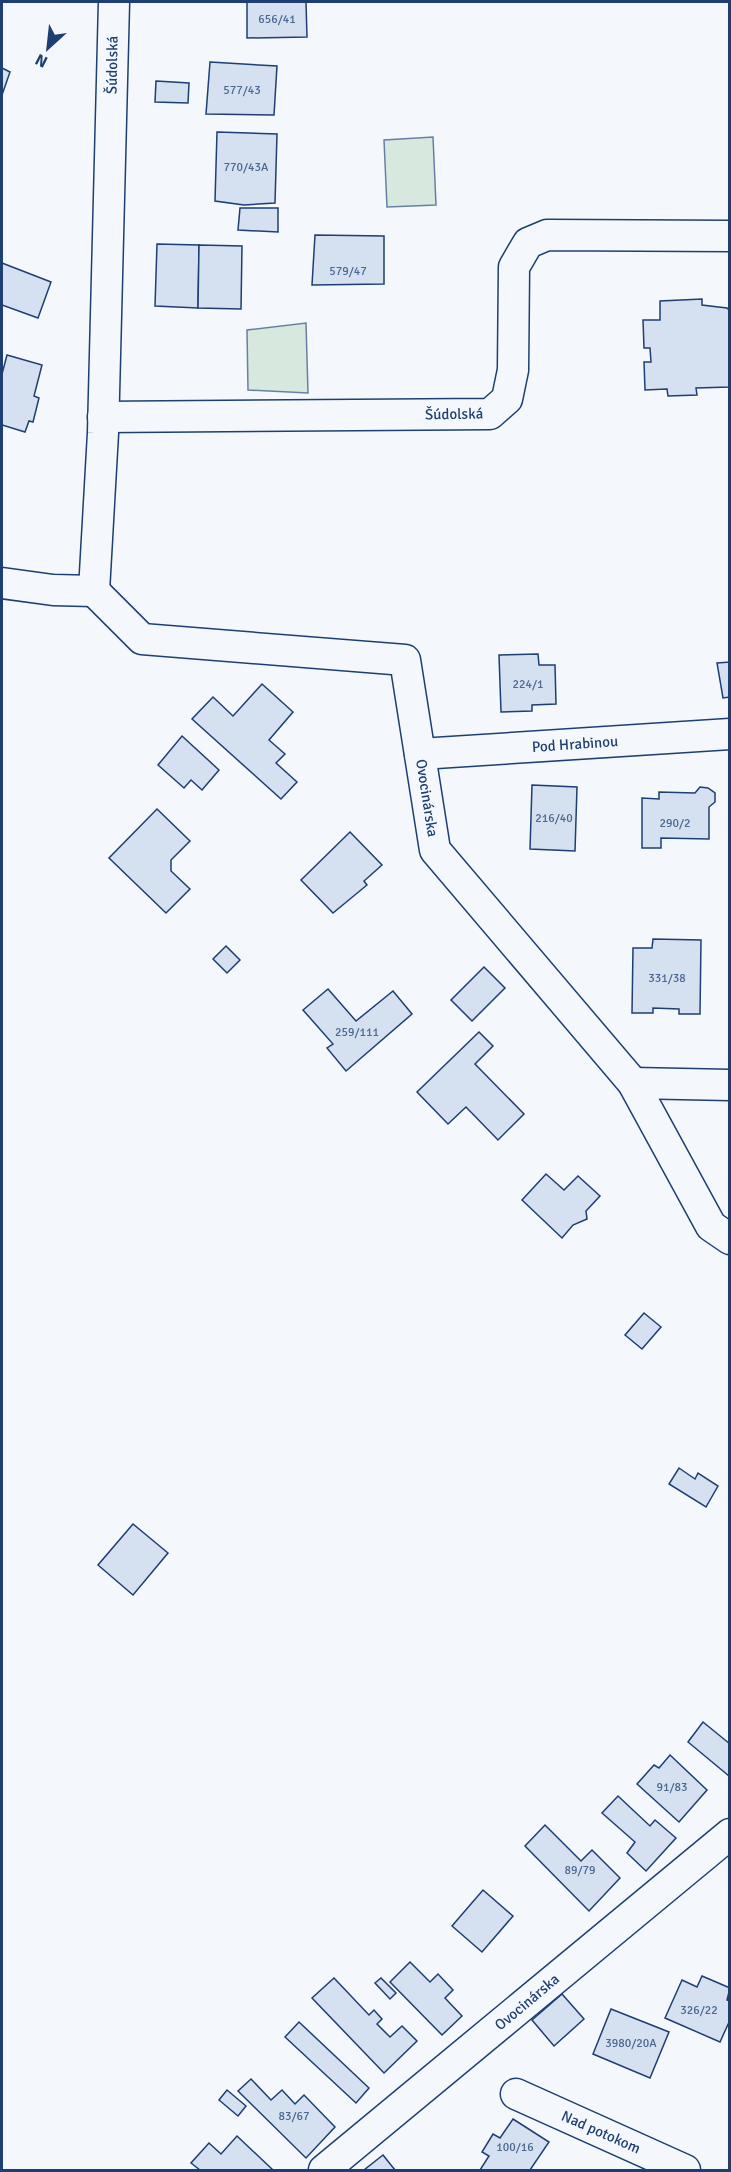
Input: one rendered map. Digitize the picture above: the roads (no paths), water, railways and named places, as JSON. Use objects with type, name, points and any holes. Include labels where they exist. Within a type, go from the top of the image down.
[{"type":"street","name":"Šúdolská","points":[[94,591],[104,417],[114,2]]},
{"type":"street","name":"Šúdolská","points":[[104,417],[490,414],[507,399],[513,370],[514,267],[528,243],[547,235],[729,236]]},
{"type":"street","points":[[2,583],[53,590],[94,591]]},
{"type":"street","name":"Ovocinárska","points":[[94,591],[142,639],[405,660],[435,850],[633,1083],[711,1226],[729,1239]]},
{"type":"street","name":"Pod Hrabinou","points":[[420,753],[729,734]]},
{"type":"street","points":[[633,1083],[729,1085]]},
{"type":"street","name":"Ovocinárska","points":[[324,2170],[729,1834]]},
{"type":"street","name":"Nad potokom","points":[[516,2094],[686,2170]]}]
